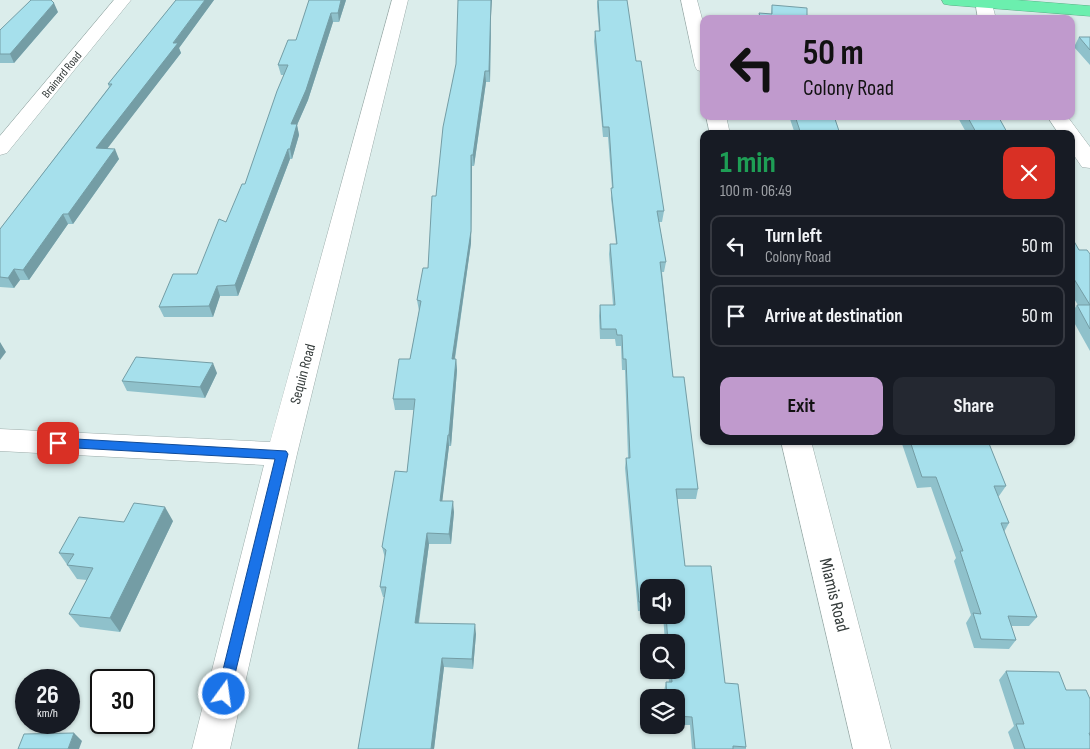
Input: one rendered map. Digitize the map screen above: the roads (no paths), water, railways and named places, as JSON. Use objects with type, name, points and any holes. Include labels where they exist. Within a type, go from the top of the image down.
[{"type":"highway","points":[[950,0],[984,7],[1090,11]]},
{"type":"street","name":"Brainard Road","points":[[0,149],[123,0]]},
{"type":"street","name":"Sequin Road","points":[[211,749],[282,454],[400,0]]},
{"type":"street","points":[[688,0],[700,50]]},
{"type":"street","points":[[1075,142],[1090,162]]},
{"type":"street","points":[[0,440],[282,454]]},
{"type":"street","name":"Miamis Road","points":[[797,445],[872,749]]}]
